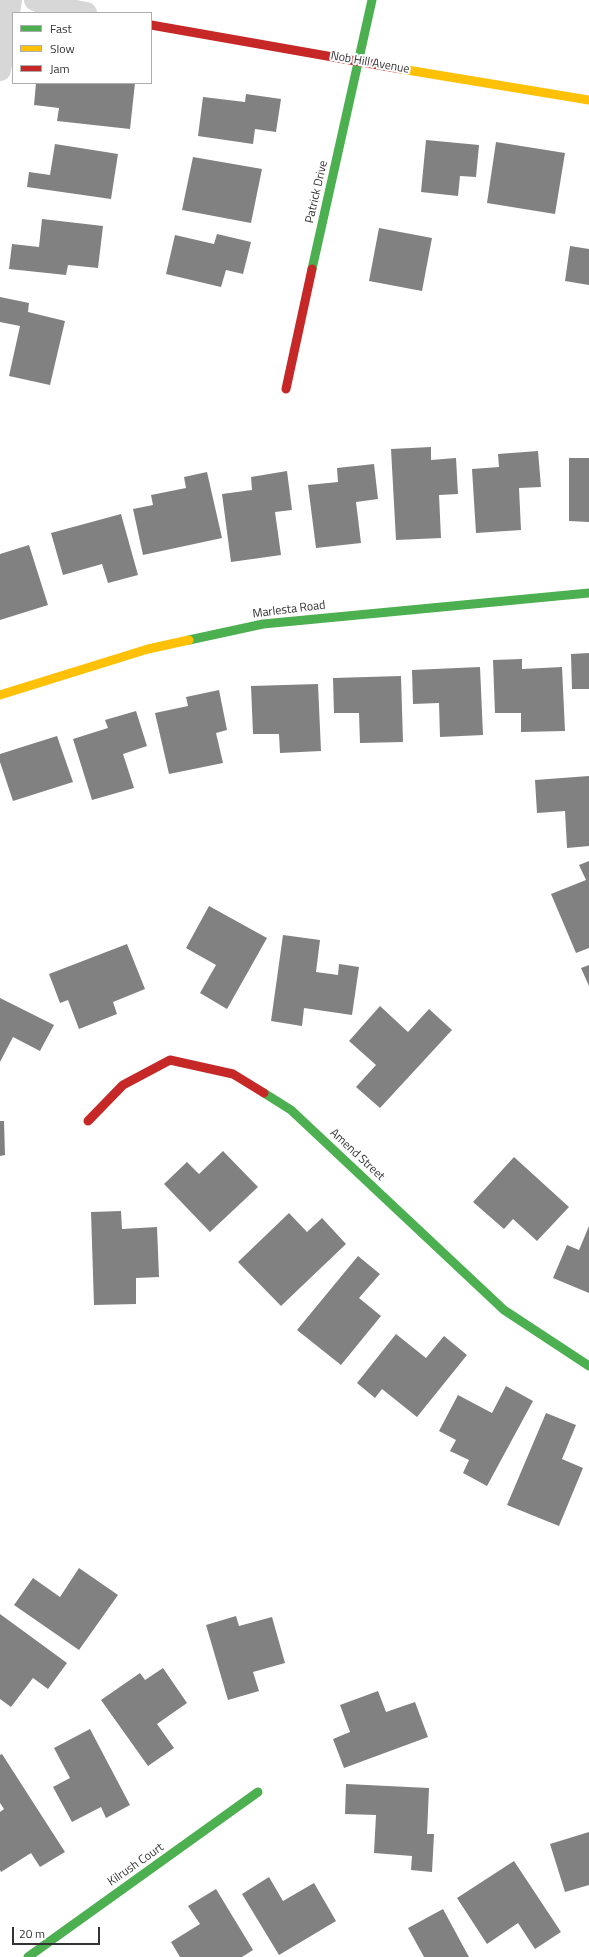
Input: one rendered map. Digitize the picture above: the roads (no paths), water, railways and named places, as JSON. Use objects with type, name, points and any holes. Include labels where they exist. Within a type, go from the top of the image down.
[{"type":"street","points":[[0,70],[11,0]]},
{"type":"street","points":[[35,0],[49,6],[81,12]]},
{"type":"street","name":"Patrick Drive","points":[[286,389],[372,0]]},
{"type":"street","name":"Nob Hill Avenue","points":[[152,25],[358,62],[589,100]]},
{"type":"street","name":"Marlesta Road","points":[[0,695],[148,649],[263,624],[589,593]]},
{"type":"street","name":"Amend Street","points":[[88,1121],[123,1085],[170,1060],[233,1074],[291,1110],[504,1310],[589,1366]]},
{"type":"street","name":"Kilrush Court","points":[[28,1957],[258,1792]]}]
